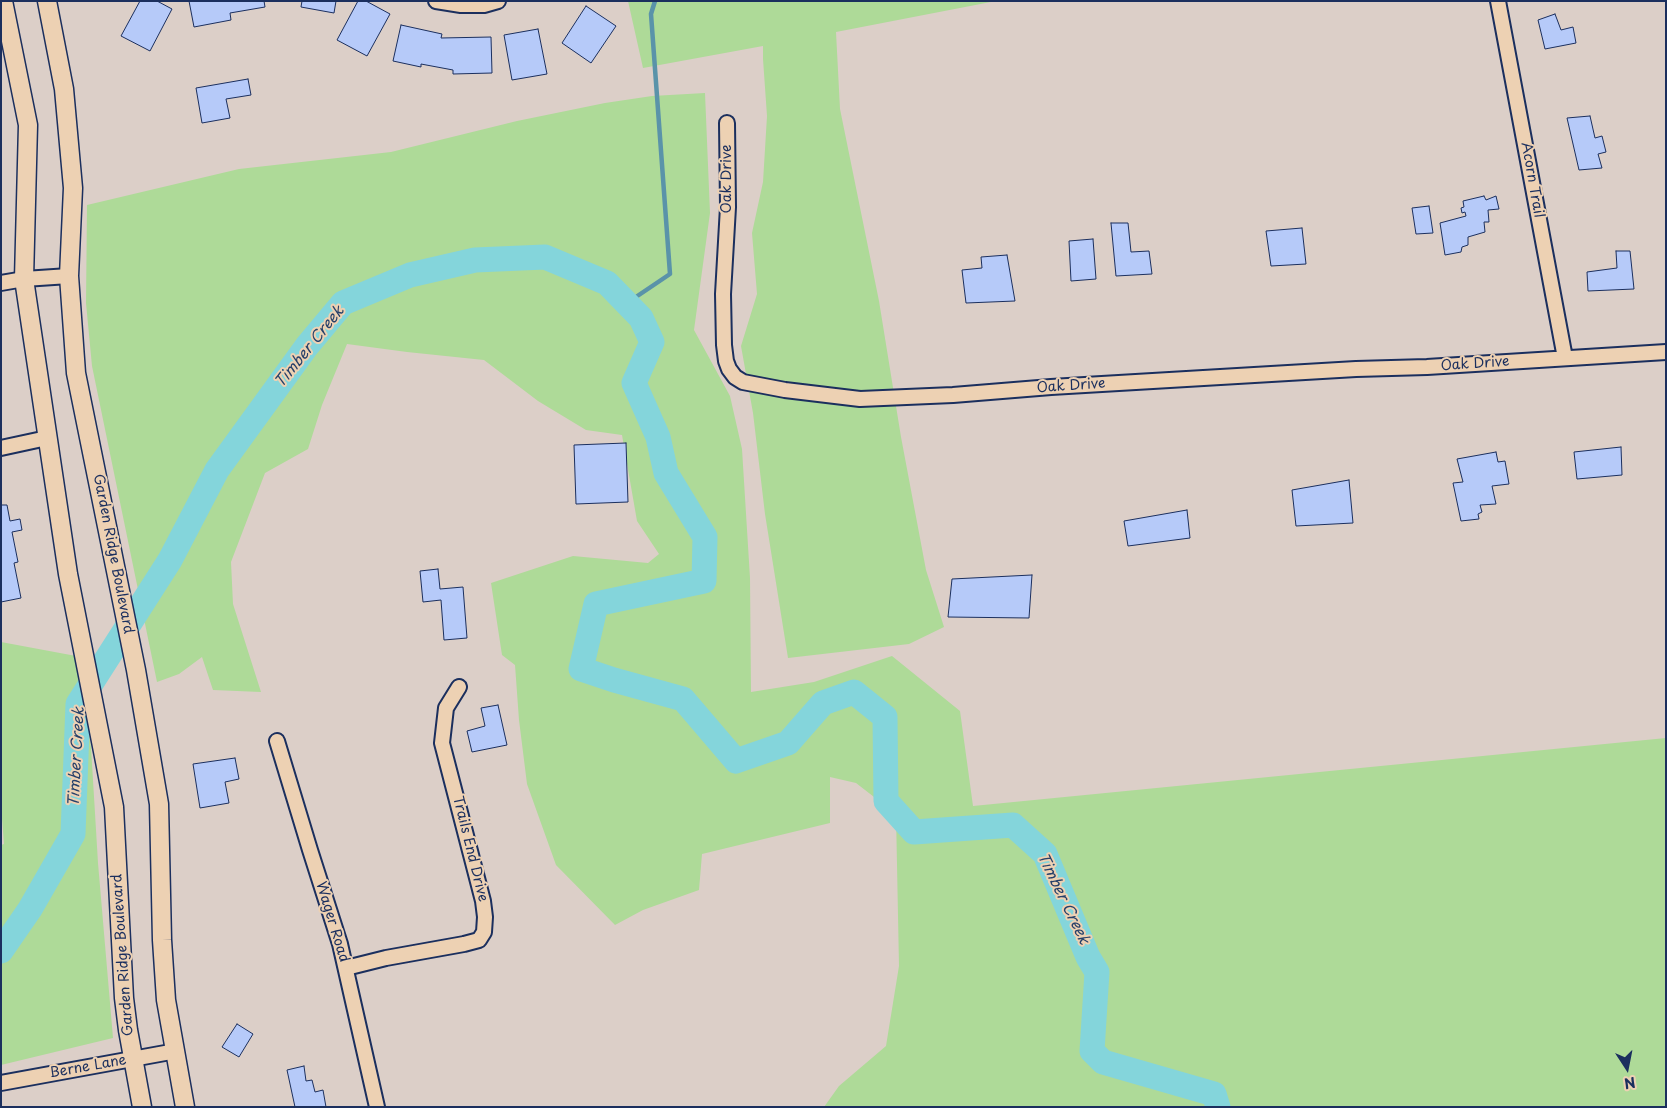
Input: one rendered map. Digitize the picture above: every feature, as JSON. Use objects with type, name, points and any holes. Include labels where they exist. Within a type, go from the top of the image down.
[{"type":"main road","name":"Garden Ridge Boulevard","points":[[3,1],[28,125],[24,279],[68,574],[114,807],[124,998],[142,1107]]},
{"type":"main road","name":"Garden Ridge Boulevard","points":[[47,1],[64,89],[74,188],[69,276],[76,373],[112,549],[160,804],[162,940],[166,1000],[186,1107]]},
{"type":"street","points":[[436,1],[461,5],[484,5],[498,1]]},
{"type":"street","name":"Acorn Trail","points":[[1498,1],[1565,358]]},
{"type":"street","name":"Oak Drive","points":[[727,123],[728,207],[724,345],[726,361],[730,370],[735,377],[743,382],[785,390],[860,399],[1666,352]]},
{"type":"street","points":[[1,283],[24,279],[69,276]]},
{"type":"street","points":[[1,448],[47,438]]},
{"type":"street","name":"Trails End Drive","points":[[346,968],[386,958],[464,944],[479,940],[484,932],[483,900],[442,743],[446,708],[459,686]]},
{"type":"street","name":"Wager Road","points":[[277,741],[340,944],[377,1107]]},
{"type":"street","name":"Berne Lane","points":[[1,1083],[176,1052]]},
{"type":"green space","points":[[628,1],[996,1],[836,32],[840,109],[879,301],[901,437],[926,570],[944,627],[909,644],[788,658],[765,514],[753,413],[741,346],[757,294],[752,233],[763,182],[767,116],[763,46],[643,68]]},
{"type":"green space","points":[[705,93],[710,213],[694,330],[730,396],[742,449],[750,578],[751,692],[814,682],[892,656],[960,711],[973,806],[1666,738],[1666,1107],[824,1107],[839,1086],[886,1046],[899,966],[896,814],[856,783],[830,777],[830,823],[702,854],[699,890],[643,910],[615,925],[556,865],[527,784],[519,720],[515,665],[502,655],[491,583],[573,556],[648,563],[659,554],[637,521],[622,435],[586,430],[538,401],[484,360],[347,344],[322,405],[308,449],[265,473],[231,562],[233,604],[261,692],[213,690],[202,657],[179,674],[157,682],[92,366],[86,303],[87,205],[239,169],[391,152],[517,121],[605,103],[652,96]]},
{"type":"green space","points":[[1,642],[76,656],[91,747],[98,863],[113,1038],[1,1065],[1,845],[4,844],[1,806]]},
{"type":"building","points":[[140,1],[157,1],[172,9],[150,51],[121,36]]},
{"type":"building","points":[[189,1],[264,1],[265,7],[230,13],[231,20],[194,27]]},
{"type":"building","points":[[302,1],[336,1],[334,13],[301,7]]},
{"type":"building","points":[[358,1],[366,1],[390,14],[367,56],[337,40]]},
{"type":"building","points":[[586,6],[616,26],[591,63],[562,43]]},
{"type":"building","points":[[1555,14],[1561,30],[1573,27],[1576,43],[1545,49],[1538,20]]},
{"type":"building","points":[[401,25],[442,34],[441,38],[491,37],[492,73],[453,74],[453,70],[421,64],[421,67],[393,61]]},
{"type":"building","points":[[538,29],[547,74],[512,80],[504,35]]},
{"type":"building","points":[[248,79],[251,95],[226,99],[230,118],[202,123],[196,88]]},
{"type":"building","points":[[1590,116],[1595,138],[1602,136],[1606,152],[1598,154],[1602,168],[1579,170],[1567,118]]},
{"type":"building","points":[[1484,196],[1486,200],[1496,196],[1499,209],[1488,210],[1489,222],[1484,222],[1485,232],[1468,237],[1468,245],[1462,247],[1461,252],[1445,255],[1440,223],[1466,216],[1465,212],[1462,213],[1461,208],[1464,207],[1463,201]]},
{"type":"building","points":[[1429,206],[1433,233],[1416,234],[1412,208]]},
{"type":"building","points":[[1111,223],[1128,223],[1131,252],[1149,251],[1152,274],[1116,276]]},
{"type":"building","points":[[1302,228],[1306,264],[1271,266],[1266,231]]},
{"type":"building","points":[[1093,239],[1096,279],[1071,281],[1069,241]]},
{"type":"building","points":[[1616,251],[1630,251],[1634,289],[1588,291],[1587,272],[1617,268]]},
{"type":"building","points":[[1007,255],[1015,301],[966,303],[962,270],[982,268],[981,257]]},
{"type":"building","points":[[626,443],[628,502],[576,504],[574,445]]},
{"type":"building","points":[[1621,447],[1622,475],[1577,479],[1574,452]]},
{"type":"building","points":[[1496,452],[1498,462],[1505,461],[1509,484],[1492,486],[1496,504],[1480,505],[1482,512],[1478,514],[1479,519],[1461,521],[1453,483],[1463,482],[1457,459]]},
{"type":"building","points":[[1349,480],[1353,523],[1296,526],[1292,490]]},
{"type":"building","points":[[1,505],[7,505],[10,521],[20,519],[22,530],[12,532],[18,562],[14,563],[21,598],[1,602]]},
{"type":"building","points":[[1187,510],[1190,538],[1128,546],[1124,521]]},
{"type":"building","points":[[438,569],[440,589],[463,587],[467,638],[444,640],[441,600],[423,602],[420,571]]},
{"type":"building","points":[[1032,575],[1029,618],[948,617],[952,579]]},
{"type":"building","points":[[498,705],[507,745],[472,752],[467,731],[485,726],[481,708]]},
{"type":"building","points":[[235,758],[239,779],[225,782],[229,803],[200,808],[193,764]]},
{"type":"building","points":[[237,1024],[253,1034],[239,1057],[222,1047]]},
{"type":"building","points":[[304,1066],[306,1081],[312,1080],[315,1092],[323,1090],[326,1107],[295,1107],[287,1070]]},
{"type":"waterway","points":[[627,303],[670,274],[651,14],[655,1]]},
{"type":"waterway","name":"Timber Creek","points":[[1,951],[30,909],[73,834],[78,704],[170,560],[217,470],[307,346],[343,303],[410,275],[475,260],[545,257],[607,283],[641,318],[652,342],[634,383],[658,437],[666,473],[705,537],[704,581],[596,604],[581,669],[683,699],[736,761],[788,743],[823,703],[854,692],[885,717],[886,801],[914,832],[1013,825],[1045,854],[1088,957],[1097,972],[1092,1051],[1103,1062],[1214,1094],[1218,1107]]}]
